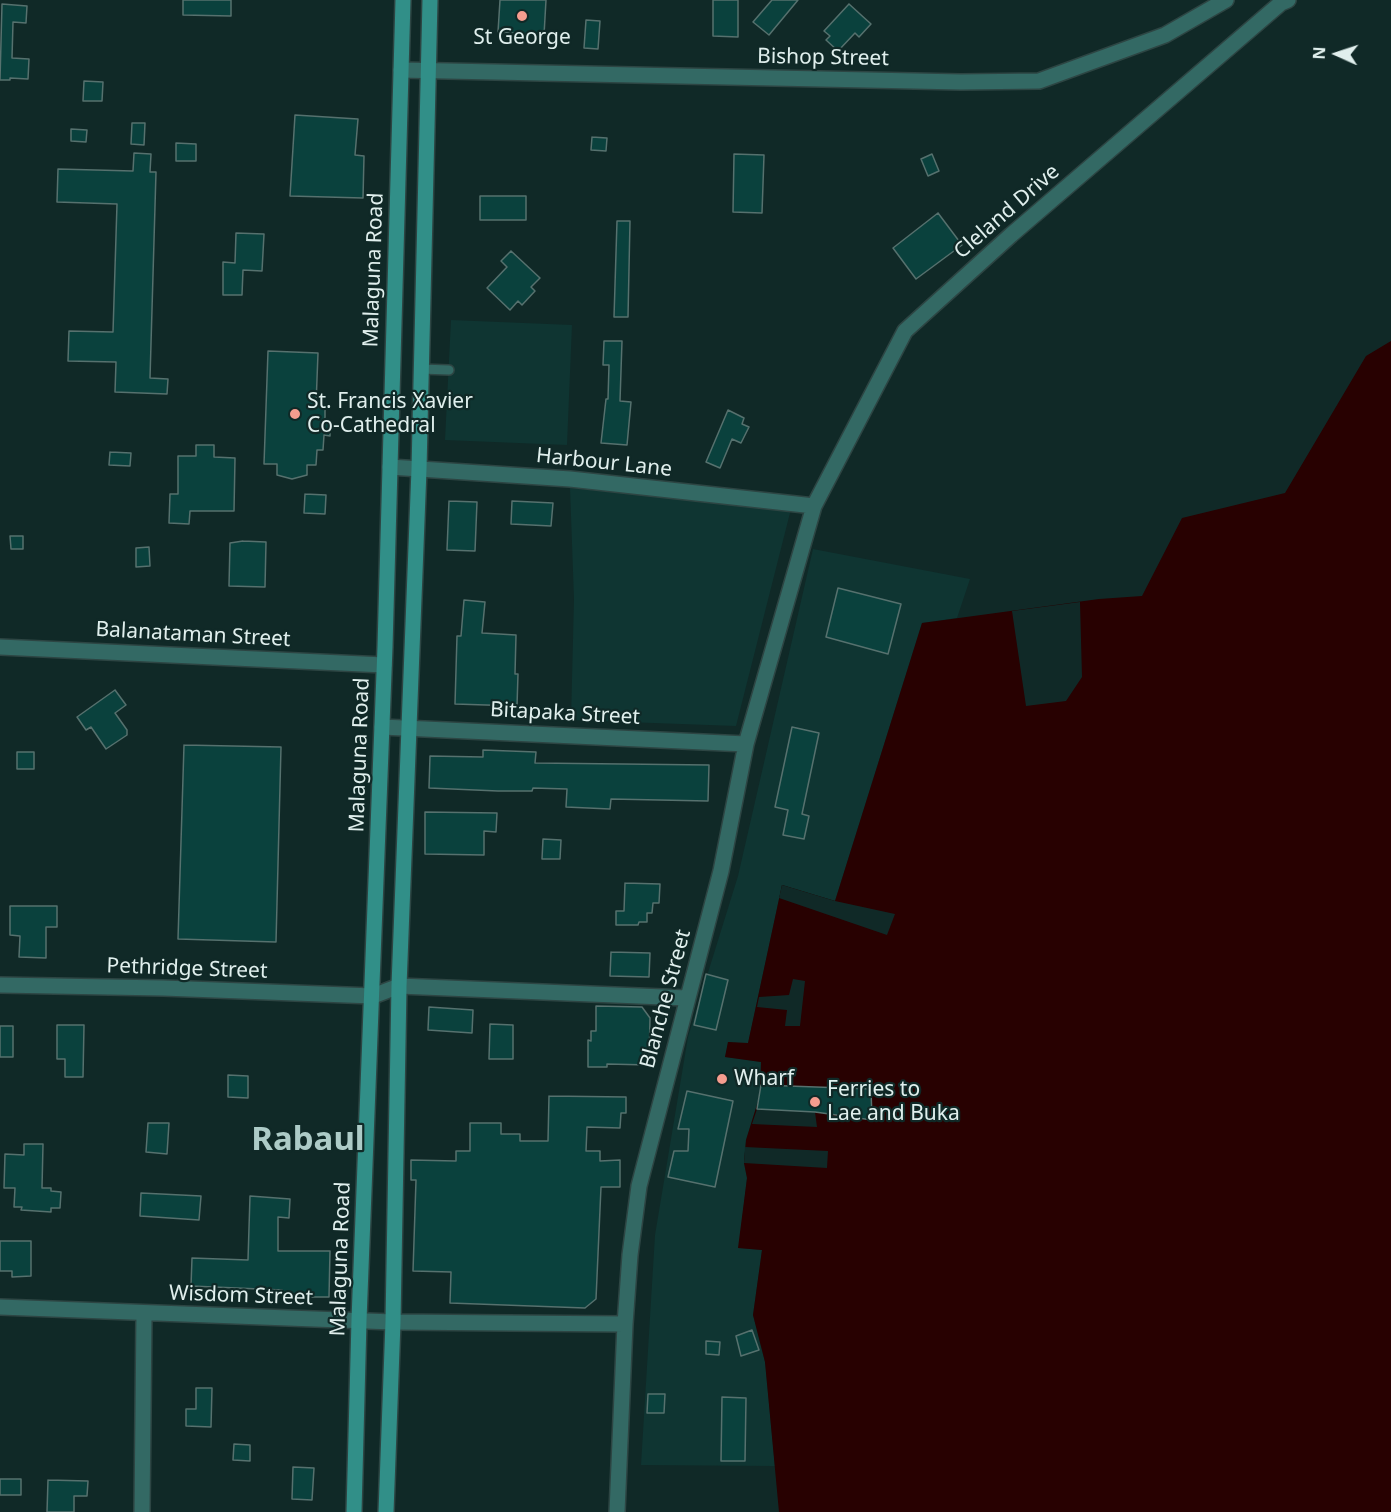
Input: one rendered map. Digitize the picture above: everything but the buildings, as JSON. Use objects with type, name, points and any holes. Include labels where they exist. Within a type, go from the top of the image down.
[{"type":"street","name":"Malaguna Road","points":[[354,1512],[384,665],[403,0]]},
{"type":"street","points":[[386,1512],[393,1322],[399,986],[422,369],[430,0]]},
{"type":"street","name":"Bishop Street","points":[[401,70],[961,82],[1039,81],[1165,35],[1226,0]]},
{"type":"street","name":"Cleland Drive","points":[[814,506],[905,331],[1011,236],[1283,1]]},
{"type":"street","name":"Harbour Lane","points":[[390,467],[570,479],[814,506]]},
{"type":"street","name":"Blanche Street","points":[[618,1512],[625,1324],[630,1255],[639,1186],[721,871],[746,744],[814,506]]},
{"type":"street","name":"Balanataman Street","points":[[0,646],[384,665]]},
{"type":"street","name":"Bitapaka Street","points":[[382,726],[746,744]]},
{"type":"street","name":"Pethridge Street","points":[[0,985],[163,988],[373,996]]},
{"type":"street","points":[[373,996],[399,986],[687,998]]},
{"type":"street","name":"Wisdom Street","points":[[0,1307],[393,1322],[625,1324]]},
{"type":"street","points":[[142,1512],[144,1314]]},
{"type":"lane","points":[[422,369],[449,370]]},
{"type":"shaded area","points":[[451,320],[572,325],[567,445],[445,440]]},
{"type":"shaded area","points":[[1391,341],[1391,1512],[779,1512],[765,1362],[753,1315],[762,1250],[738,1248],[747,1178],[744,1163],[746,1140],[760,1095],[761,1062],[725,1057],[728,1042],[748,1043],[782,885],[835,901],[922,623],[1099,599],[1142,596],[1182,518],[1285,493],[1366,356]]},
{"type":"shaded area","points":[[570,488],[791,509],[736,726],[571,720],[574,599]]},
{"type":"shaded area","points":[[813,549],[970,579],[957,618],[922,623],[835,901],[782,885],[748,1044],[728,1042],[725,1057],[761,1062],[760,1095],[746,1140],[744,1163],[747,1178],[739,1248],[762,1250],[753,1315],[765,1362],[775,1466],[641,1465],[655,1235],[688,1037],[738,876]]},
{"type":"pier","points":[[1080,602],[1082,677],[1066,701],[1026,706],[1012,611]]},
{"type":"pier","points":[[782,885],[835,901],[895,914],[887,935],[779,898]]},
{"type":"pier","points":[[793,979],[805,981],[800,1026],[785,1026],[787,1010],[757,1007],[759,997],[789,995]]},
{"type":"pier","points":[[757,1109],[815,1112],[817,1127],[752,1124]]},
{"type":"pier","points":[[745,1147],[828,1151],[827,1168],[744,1163]]},
{"type":"place","name":"St George","points":[[522,16]]},
{"type":"place","name":"St. Francis Xavier Co-Cathedral","points":[[295,414]]},
{"type":"place","name":"Wharf","points":[[722,1079]]},
{"type":"place","name":"Ferries to Lae and Buka","points":[[815,1102]]},
{"type":"district","name":"Rabaul","points":[[308,1141]]}]
